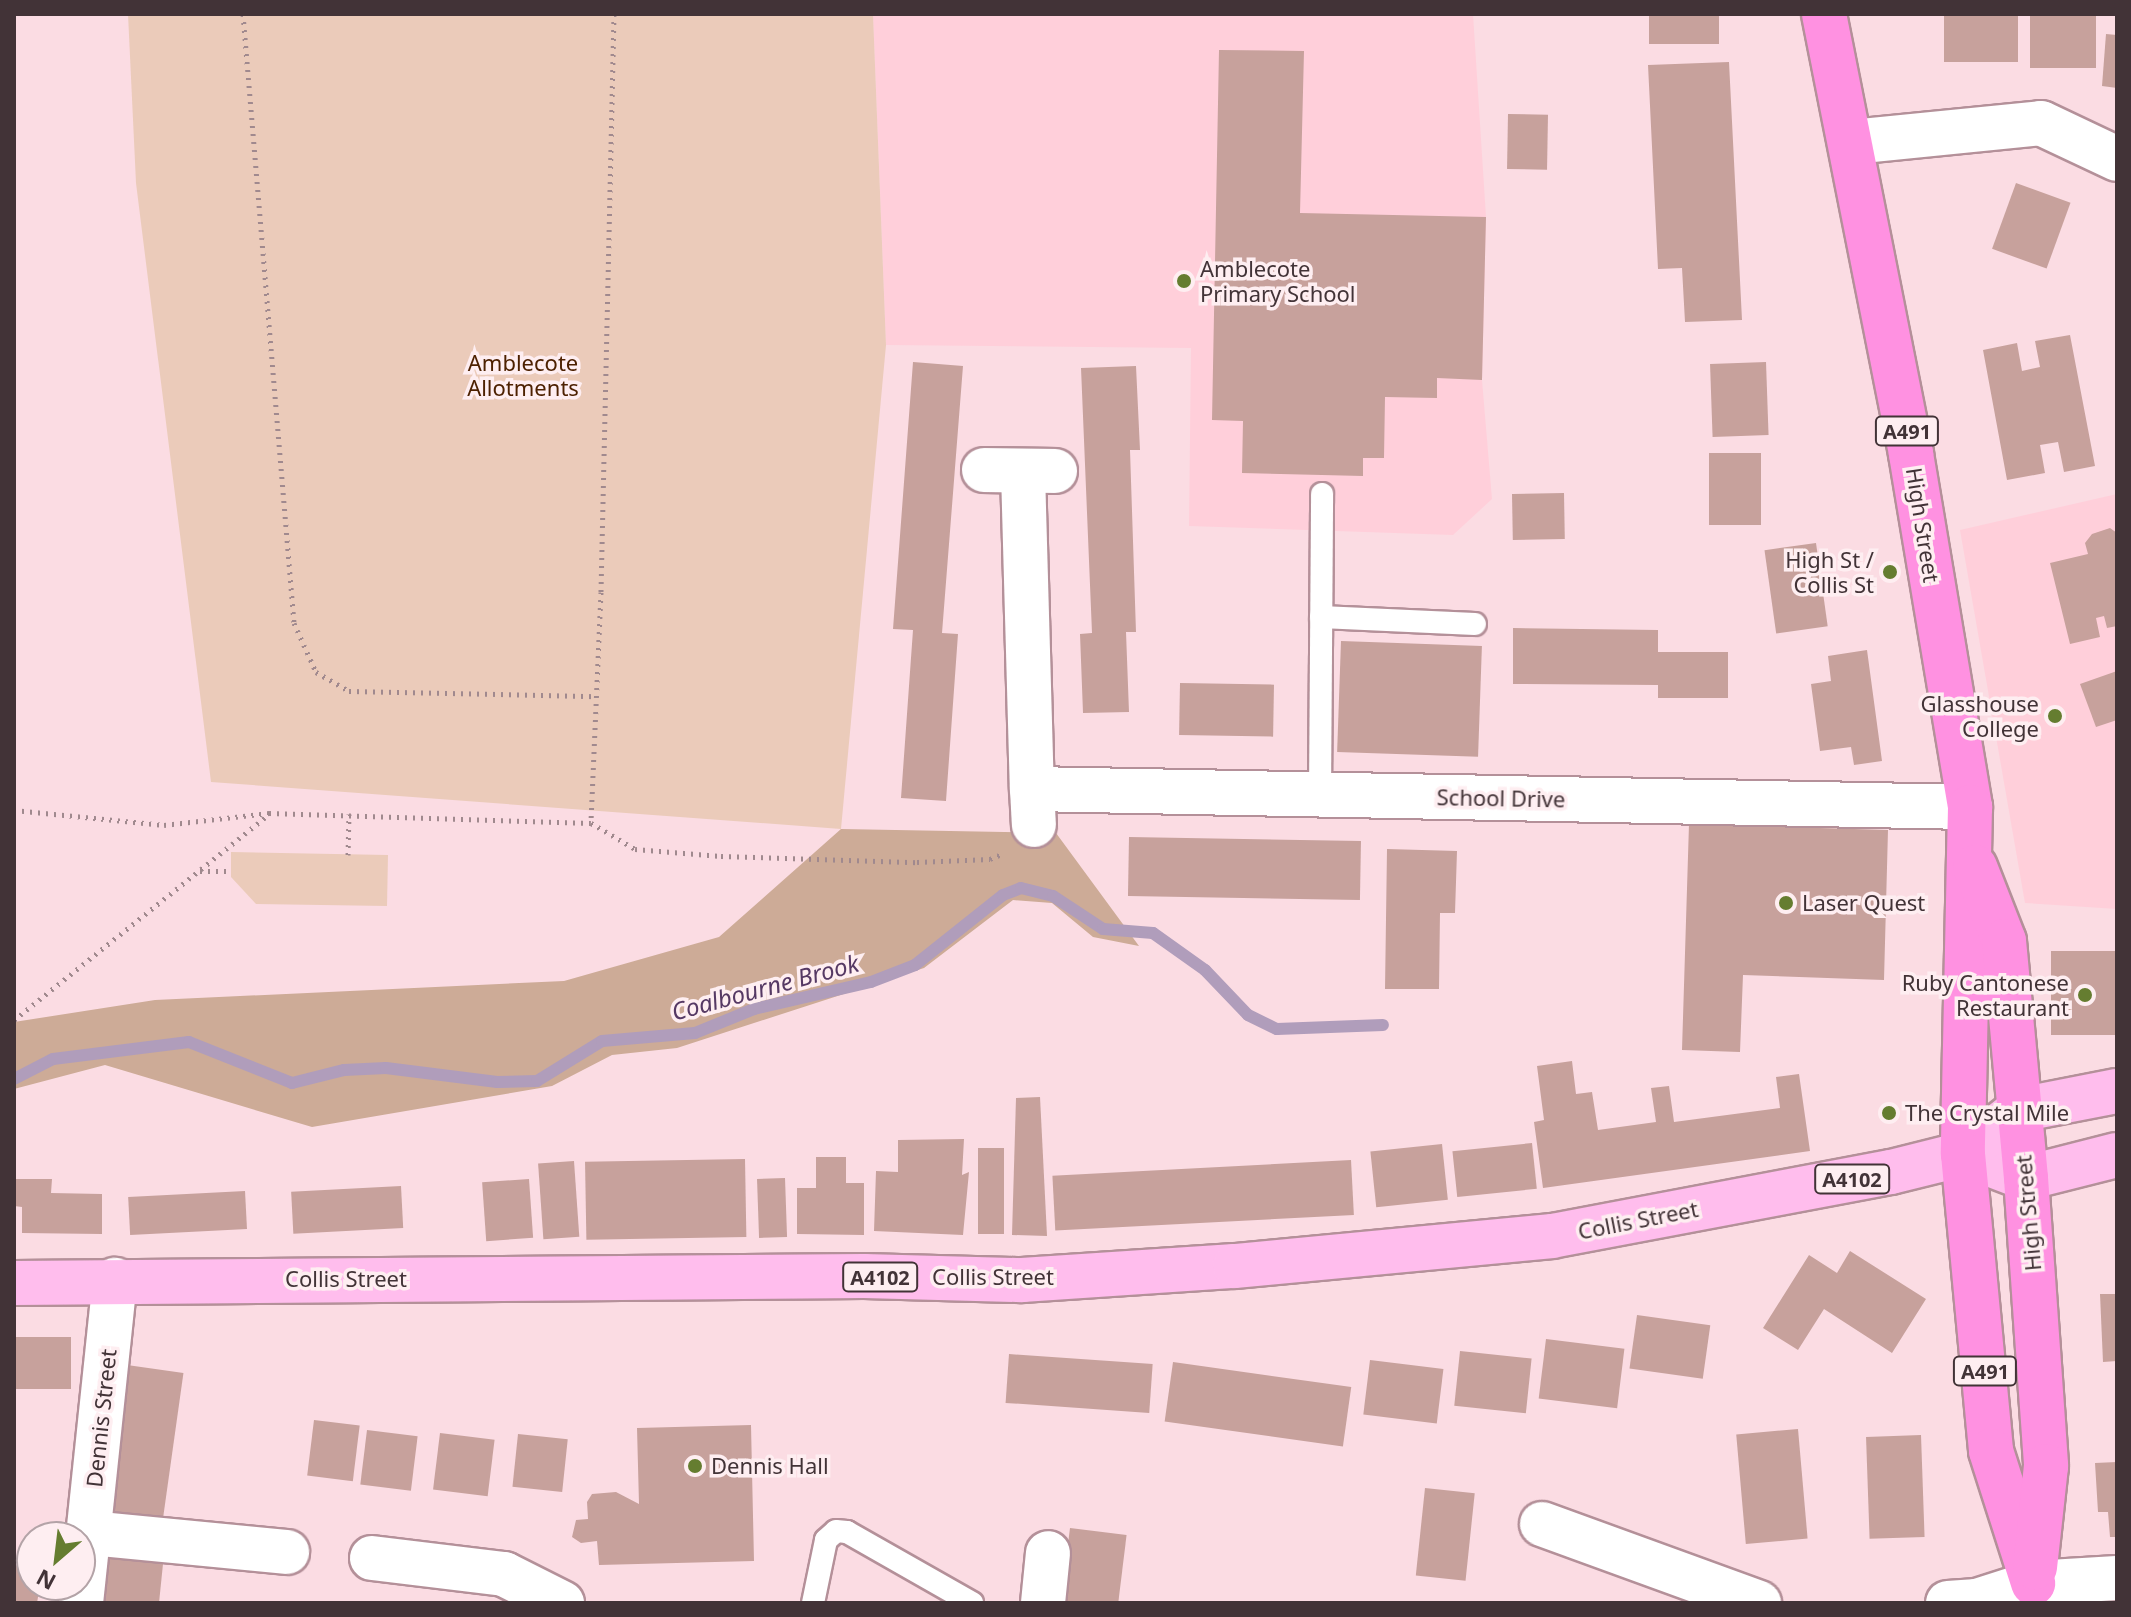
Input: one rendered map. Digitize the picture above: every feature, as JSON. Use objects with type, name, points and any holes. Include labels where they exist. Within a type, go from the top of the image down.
[{"type":"highway","name":"High Street","points":[[1824,14],[1852,142],[1970,807],[1963,1154],[1991,1451],[2034,1593]]},
{"type":"highway","name":"High Street","points":[[1968,850],[2004,941],[2026,1178],[2046,1466],[2034,1593]]},
{"type":"main road","points":[[2019,1110],[2117,1091]]},
{"type":"main road","name":"Collis Street","points":[[14,1283],[115,1280],[1022,1280],[1159,1271],[1552,1236],[1963,1154],[2019,1110]]},
{"type":"main road","points":[[1963,1154],[2026,1178],[2117,1155]]},
{"type":"street","points":[[1852,142],[2041,123],[2117,159]]},
{"type":"street","points":[[1020,471],[1033,807]]},
{"type":"street","name":"School Drive","points":[[1033,807],[1320,795],[1970,807]]},
{"type":"street","name":"Dennis Street","points":[[91,1521],[115,1280]]},
{"type":"street","points":[[1542,1524],[1759,1603]]},
{"type":"street","points":[[96,1534],[287,1552]]},
{"type":"street","points":[[1043,1603],[1048,1553]]},
{"type":"street","points":[[372,1558],[504,1574],[562,1603]]},
{"type":"street","points":[[1948,1603],[2034,1593],[2117,1578]]},
{"type":"lane","points":[[1320,795],[1322,494]]},
{"type":"lane","points":[[1321,617],[1475,624]]},
{"type":"lane","points":[[813,1603],[826,1540],[836,1531],[847,1532],[972,1603]]},
{"type":"path","points":[[243,14],[294,623],[316,672],[349,691],[596,696]]},
{"type":"path","points":[[591,823],[614,14]]},
{"type":"path","points":[[14,810],[164,825],[269,813],[591,823],[635,849],[917,862],[990,859],[1021,846],[1033,807]]},
{"type":"path","points":[[14,1020],[269,813]]},
{"type":"path","points":[[348,855],[349,814]]},
{"type":"path","points":[[200,871],[231,871]]},
{"type":"shaded area","name":"Amblecote Primary School","points":[[873,14],[1473,14],[1486,217],[1482,380],[1492,499],[1453,535],[1189,526],[1191,348],[886,345]]},
{"type":"shaded area","name":"Glasshouse College","points":[[2117,494],[2117,909],[2025,903],[1960,530]]},
{"type":"shaded area","points":[[841,829],[1056,833],[1139,946],[1093,937],[1052,903],[1013,900],[924,968],[677,1048],[612,1055],[552,1086],[312,1127],[105,1065],[14,1089],[14,1022],[155,1000],[564,981],[719,937]]},
{"type":"green space","name":"Amblecote Allotments","points":[[128,14],[873,14],[886,345],[841,829],[211,782],[136,183]]},
{"type":"green space","points":[[231,852],[388,855],[387,906],[256,904],[231,877]]},
{"type":"building","points":[[1649,14],[1719,14],[1719,44],[1649,44]]},
{"type":"building","points":[[1944,14],[2018,14],[2018,62],[1944,62]]},
{"type":"building","points":[[2030,14],[2096,14],[2096,68],[2030,68]]},
{"type":"building","points":[[2106,34],[2117,35],[2117,88],[2102,86]]},
{"type":"building","points":[[1219,50],[1304,51],[1300,213],[1486,217],[1482,380],[1437,378],[1437,398],[1385,397],[1384,458],[1363,458],[1363,476],[1242,473],[1243,421],[1212,420]]},
{"type":"building","points":[[1729,62],[1742,320],[1685,322],[1682,268],[1658,269],[1648,65]]},
{"type":"building","points":[[1508,114],[1548,115],[1547,170],[1507,169]]},
{"type":"building","points":[[2016,183],[2071,203],[2047,269],[1992,249]]},
{"type":"building","points":[[2070,335],[2095,466],[2064,472],[2058,442],[2040,445],[2045,473],[2007,480],[1983,350],[2017,343],[2022,371],[2040,367],[2035,341]]},
{"type":"building","points":[[913,362],[963,366],[942,633],[958,634],[946,801],[901,798],[913,630],[893,629]]},
{"type":"building","points":[[1766,362],[1769,435],[1713,437],[1710,364]]},
{"type":"building","points":[[1136,366],[1140,450],[1130,450],[1136,632],[1126,632],[1129,712],[1083,713],[1080,634],[1092,633],[1081,368]]},
{"type":"building","points":[[1709,453],[1761,453],[1761,525],[1709,525]]},
{"type":"building","points":[[1564,493],[1565,539],[1513,540],[1512,494]]},
{"type":"building","points":[[2110,528],[2117,533],[2117,626],[2107,628],[2104,616],[2096,618],[2100,637],[2070,644],[2050,563],[2088,554],[2085,543],[2092,534]]},
{"type":"building","points":[[1816,543],[1828,626],[1776,633],[1765,550]]},
{"type":"building","points":[[1513,628],[1658,630],[1658,652],[1728,652],[1728,698],[1658,698],[1658,685],[1513,684]]},
{"type":"building","points":[[1341,641],[1482,646],[1478,757],[1337,752]]},
{"type":"building","points":[[1867,650],[1882,761],[1854,765],[1851,747],[1820,751],[1811,684],[1831,681],[1828,656]]},
{"type":"building","points":[[2117,671],[2117,720],[2096,727],[2080,684]]},
{"type":"building","points":[[1180,683],[1274,685],[1273,737],[1179,735]]},
{"type":"building","name":"Laser Quest","points":[[1689,824],[1888,830],[1884,980],[1743,975],[1740,1052],[1682,1050]]},
{"type":"building","points":[[1129,837],[1361,841],[1360,900],[1128,896]]},
{"type":"building","points":[[1387,849],[1457,851],[1455,913],[1440,913],[1439,989],[1385,989]]},
{"type":"building","name":"Ruby Cantonese Restaurant","points":[[2051,951],[2117,951],[2117,1035],[2051,1035]]},
{"type":"building","points":[[1572,1061],[1576,1094],[1592,1092],[1598,1130],[1656,1122],[1651,1088],[1669,1086],[1674,1122],[1780,1108],[1776,1077],[1799,1074],[1810,1151],[1543,1188],[1534,1122],[1544,1120],[1537,1066]]},
{"type":"building","points":[[1040,1097],[1047,1236],[1012,1235],[1016,1098]]},
{"type":"building","points":[[964,1139],[962,1175],[969,1172],[963,1235],[874,1231],[876,1171],[898,1172],[898,1140]]},
{"type":"building","points":[[1532,1143],[1537,1189],[1457,1197],[1452,1151]]},
{"type":"building","points":[[1442,1144],[1448,1200],[1376,1207],[1370,1152]]},
{"type":"building","points":[[978,1148],[1004,1148],[1004,1234],[978,1234]]},
{"type":"building","points":[[816,1157],[846,1157],[846,1183],[864,1183],[864,1235],[797,1234],[797,1188],[816,1188]]},
{"type":"building","points":[[745,1159],[746,1237],[586,1240],[585,1162]]},
{"type":"building","points":[[1351,1160],[1354,1215],[1055,1231],[1052,1176]]},
{"type":"building","points":[[574,1161],[579,1237],[543,1239],[538,1164]]},
{"type":"building","points":[[785,1178],[787,1237],[759,1238],[757,1179]]},
{"type":"building","points":[[14,1179],[52,1179],[51,1193],[102,1194],[102,1234],[22,1233],[22,1207],[14,1206]]},
{"type":"building","points":[[529,1179],[533,1238],[486,1241],[482,1182]]},
{"type":"building","points":[[401,1186],[403,1228],[293,1234],[291,1192]]},
{"type":"building","points":[[245,1191],[247,1229],[130,1235],[128,1197]]},
{"type":"building","points":[[1850,1251],[1926,1299],[1892,1353],[1824,1309],[1798,1350],[1763,1328],[1809,1255],[1837,1273]]},
{"type":"building","points":[[2100,1294],[2117,1294],[2117,1361],[2103,1362]]},
{"type":"building","points":[[1637,1315],[1710,1325],[1703,1379],[1629,1368]]},
{"type":"building","points":[[14,1337],[71,1337],[71,1389],[14,1389]]},
{"type":"building","points":[[1546,1339],[1624,1349],[1617,1408],[1539,1399]]},
{"type":"building","points":[[1460,1351],[1532,1359],[1526,1413],[1454,1406]]},
{"type":"building","points":[[1009,1354],[1153,1364],[1149,1413],[1006,1403]]},
{"type":"building","points":[[1370,1360],[1443,1369],[1437,1424],[1363,1415]]},
{"type":"building","points":[[1173,1362],[1351,1387],[1343,1446],[1165,1421]]},
{"type":"building","points":[[127,1365],[183,1373],[163,1519],[106,1512]]},
{"type":"building","points":[[314,1420],[360,1426],[353,1481],[307,1476]]},
{"type":"building","name":"Dennis Hall","points":[[751,1425],[754,1561],[599,1565],[597,1541],[581,1543],[572,1537],[576,1520],[588,1519],[587,1502],[592,1494],[616,1492],[639,1504],[637,1428]]},
{"type":"building","points":[[1798,1429],[1808,1539],[1746,1544],[1736,1434]]},
{"type":"building","points":[[367,1430],[418,1436],[411,1491],[360,1485]]},
{"type":"building","points":[[440,1433],[495,1440],[488,1496],[433,1490]]},
{"type":"building","points":[[518,1434],[568,1439],[562,1492],[512,1487]]},
{"type":"building","points":[[1921,1435],[1925,1537],[1870,1539],[1866,1437]]},
{"type":"building","points":[[2117,1462],[2117,1537],[2110,1537],[2108,1512],[2098,1512],[2095,1463]]},
{"type":"building","points":[[1425,1488],[1475,1493],[1466,1581],[1416,1576]]},
{"type":"building","points":[[1070,1528],[1127,1535],[1118,1603],[1061,1602]]},
{"type":"building","points":[[102,1546],[164,1554],[159,1603],[95,1603]]},
{"type":"building","points":[[14,1565],[16,1601],[37,1601],[14,1603]]},
{"type":"waterway","name":"Coalbourne Brook","points":[[14,1079],[53,1059],[189,1042],[292,1083],[344,1070],[386,1068],[497,1082],[537,1081],[602,1041],[695,1033],[754,1009],[871,982],[915,965],[1003,895],[1021,888],[1053,896],[1103,929],[1153,933],[1205,970],[1248,1015],[1277,1029],[1383,1025]]},
{"type":"place","name":"Amblecote Primary School","points":[[1184,281]]},
{"type":"place","name":"High St / Collis St","points":[[1890,572]]},
{"type":"place","name":"Glasshouse College","points":[[2055,716]]},
{"type":"place","name":"Laser Quest","points":[[1786,903]]},
{"type":"place","name":"Ruby Cantonese Restaurant","points":[[2085,995]]},
{"type":"place","name":"The Crystal Mile","points":[[1889,1113]]},
{"type":"place","name":"Dennis Hall","points":[[695,1466]]}]
